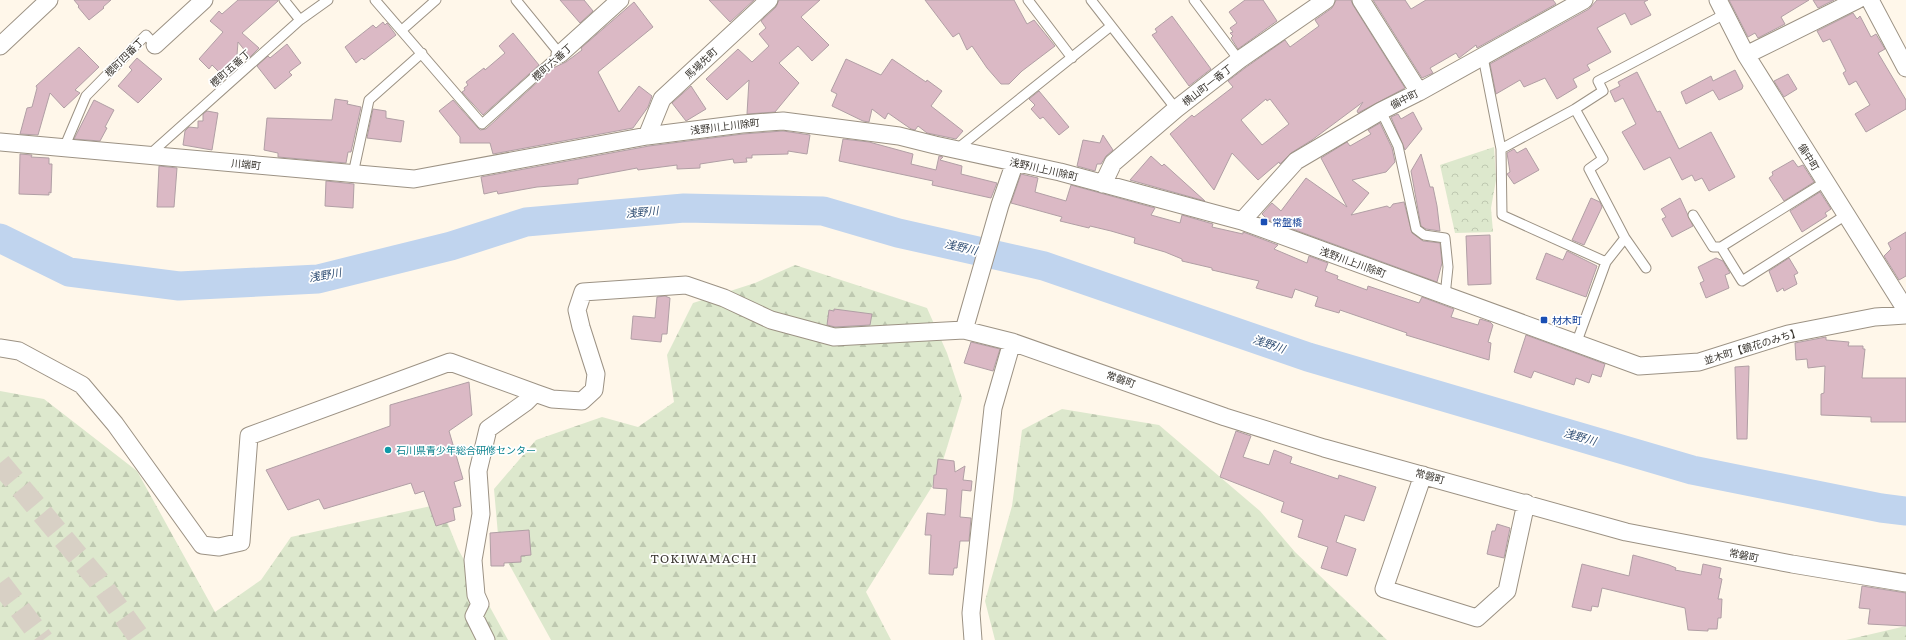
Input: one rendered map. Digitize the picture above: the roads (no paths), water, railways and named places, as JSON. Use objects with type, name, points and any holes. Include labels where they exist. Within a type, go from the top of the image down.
[{"type":"street","points":[[0,46],[49,0]]},
{"type":"street","name":"櫻町四番丁","points":[[155,45],[204,0]]},
{"type":"street","name":"櫻町六番丁","points":[[560,54],[620,0]]},
{"type":"street","name":"横山町一番丁","points":[[1103,184],[1113,163],[1176,109],[1239,60],[1326,0]]},
{"type":"street","points":[[1361,0],[1419,92]]},
{"type":"street","name":"備中町","points":[[1242,221],[1296,160],[1381,111],[1419,92],[1584,0]]},
{"type":"street","points":[[1746,55],[1857,0]]},
{"type":"street","points":[[1870,0],[1906,68]]},
{"type":"street","name":"馬場先町","points":[[647,136],[662,99],[767,1]]},
{"type":"street","name":"備中町","points":[[1722,7],[1746,55],[1824,182],[1906,310]]},
{"type":"street","name":"浅野川上川除町","points":[[490,164],[647,136],[783,120],[899,136],[1060,172],[1242,221],[1576,344]]},
{"type":"street","name":"川端町","points":[[0,142],[414,180],[490,164]]},
{"type":"street","points":[[964,330],[1000,205],[1015,162]]},
{"type":"street","name":"常磐町","points":[[535,393],[552,399],[582,401],[594,390],[596,374],[580,327],[577,310],[583,292],[686,285],[724,298],[771,320],[834,337],[964,330],[1012,342],[1225,416],[1324,448],[1626,532],[1792,564],[1906,583]]},
{"type":"street","name":"並木町【鏡花のみち】","points":[[1576,344],[1639,366],[1699,362],[1795,332],[1875,317],[1906,316]]},
{"type":"street","points":[[973,640],[971,613],[993,408],[1012,342]]},
{"type":"street","points":[[0,348],[20,351],[82,385],[115,424],[202,544],[219,547],[241,542],[249,436],[450,362],[535,393],[526,402],[488,428],[478,471],[481,514],[473,560],[476,595],[480,604],[474,616],[486,640]]},
{"type":"street","points":[[1422,475],[1384,589],[1477,618],[1507,591],[1526,503]]},
{"type":"lane","points":[[284,0],[300,20]]},
{"type":"lane","name":"櫻町五番丁","points":[[148,156],[300,20],[328,0]]},
{"type":"lane","points":[[353,174],[369,100],[422,53],[375,0]]},
{"type":"lane","points":[[402,30],[436,0]]},
{"type":"lane","points":[[516,0],[560,54]]},
{"type":"lane","points":[[1028,0],[1072,58]]},
{"type":"lane","points":[[1092,0],[1176,109]]},
{"type":"lane","points":[[1194,0],[1239,60]]},
{"type":"lane","points":[[1501,149],[1575,109],[1603,91],[1598,82],[1722,7]]},
{"type":"lane","points":[[957,149],[1111,26]]},
{"type":"lane","name":"櫻町四番丁","points":[[64,148],[86,96],[146,36],[155,45]]},
{"type":"lane","name":"櫻町六番丁","points":[[422,53],[482,124],[560,54]]},
{"type":"lane","points":[[1483,57],[1501,149],[1502,215],[1606,262]]},
{"type":"lane","points":[[1575,109],[1603,159],[1590,169],[1625,238],[1646,268]]},
{"type":"lane","points":[[1381,111],[1398,146],[1416,229],[1424,235],[1445,238],[1448,267],[1445,296]]},
{"type":"lane","points":[[1693,215],[1713,247],[1721,248],[1824,182]]},
{"type":"lane","points":[[1721,248],[1742,281],[1846,215]]},
{"type":"lane","points":[[1576,344],[1606,262],[1625,238]]},
{"type":"waterway","name":"浅野川","points":[[0,238],[69,272],[179,286],[318,279],[451,246],[526,222],[684,208],[823,211],[898,233],[1044,266],[1308,357],[1692,470],[1881,508],[1906,511]]},
{"type":"tunnel","points":[[0,463],[98,580],[141,640]]},
{"type":"tunnel","points":[[0,583],[43,640]]},
{"type":"place","name":"常盤橋","points":[[1264,222]]},
{"type":"place","name":"材木町","points":[[1544,320]]},
{"type":"place","name":"石川県青少年総合研修センター","points":[[388,450]]},
{"type":"district","name":"TOKIWAMACHI","points":[[704,559]]}]
